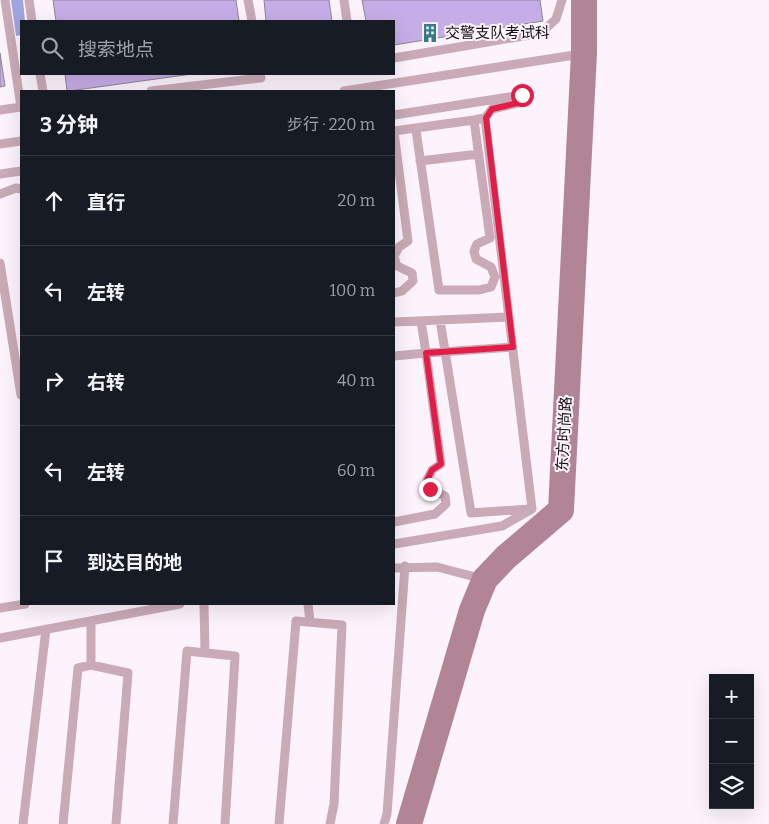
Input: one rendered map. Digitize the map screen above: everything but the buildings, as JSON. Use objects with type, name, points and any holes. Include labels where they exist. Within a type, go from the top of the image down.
[{"type":"main road","name":"东方时尚路","points":[[409,824],[472,610],[485,579],[506,557],[560,510],[584,53],[584,0]]},
{"type":"lane","points":[[5,0],[20,100]]},
{"type":"lane","points":[[29,0],[32,20]]},
{"type":"lane","points":[[248,0],[252,20]]},
{"type":"lane","points":[[344,0],[347,20]]},
{"type":"lane","points":[[395,58],[541,33],[556,19],[562,0]]},
{"type":"lane","points":[[350,90],[584,53]]},
{"type":"lane","points":[[40,75],[43,90]]},
{"type":"lane","points":[[159,90],[261,78],[260,75]]},
{"type":"lane","points":[[395,115],[522,95],[522,102],[492,109],[486,118],[532,509]]},
{"type":"lane","points":[[0,110],[20,107]]},
{"type":"lane","points":[[395,132],[486,118]]},
{"type":"lane","points":[[416,130],[438,290],[479,290],[490,287],[495,277],[491,267],[476,259],[474,251],[477,244],[490,238],[474,120]]},
{"type":"lane","points":[[0,144],[20,141]]},
{"type":"lane","points":[[395,148],[408,241],[399,247],[395,255]]},
{"type":"lane","points":[[420,161],[479,154]]},
{"type":"lane","points":[[0,174],[17,171],[18,188],[0,194]]},
{"type":"lane","points":[[395,260],[397,266],[412,274],[414,281],[410,287],[395,293]]},
{"type":"lane","points":[[0,263],[20,389]]},
{"type":"lane","points":[[395,322],[509,316]]},
{"type":"lane","points":[[440,320],[471,513],[532,509]]},
{"type":"lane","points":[[395,522],[436,514],[446,504],[445,496],[430,489],[427,480],[432,470],[441,464],[420,321]]},
{"type":"lane","points":[[395,356],[513,347]]},
{"type":"lane","points":[[395,544],[502,526],[532,509]]},
{"type":"lane","points":[[395,568],[405,566],[437,567],[485,579]]},
{"type":"lane","points":[[384,824],[387,814],[405,566]]},
{"type":"lane","points":[[0,608],[20,605]]},
{"type":"lane","points":[[0,638],[175,605]]},
{"type":"lane","points":[[204,605],[204,653]]},
{"type":"lane","points":[[308,605],[310,622]]},
{"type":"lane","points":[[91,621],[91,665]]},
{"type":"lane","points":[[279,824],[296,621],[342,625],[334,804],[330,824]]},
{"type":"lane","points":[[23,824],[46,629]]},
{"type":"lane","points":[[173,824],[188,651],[235,656],[225,824]]},
{"type":"lane","points":[[63,824],[78,668],[91,665],[128,673],[116,824]]},
{"type":"water","points":[[11,0],[23,0],[25,20],[20,20],[20,35],[16,36]]},
{"type":"place","name":"交警支队考试科","points":[[430,33]]},
{"type":"route","points":[[430,489],[427,480],[432,470],[441,464],[426,353],[513,347],[486,118],[492,109],[522,102],[522,95]]}]
